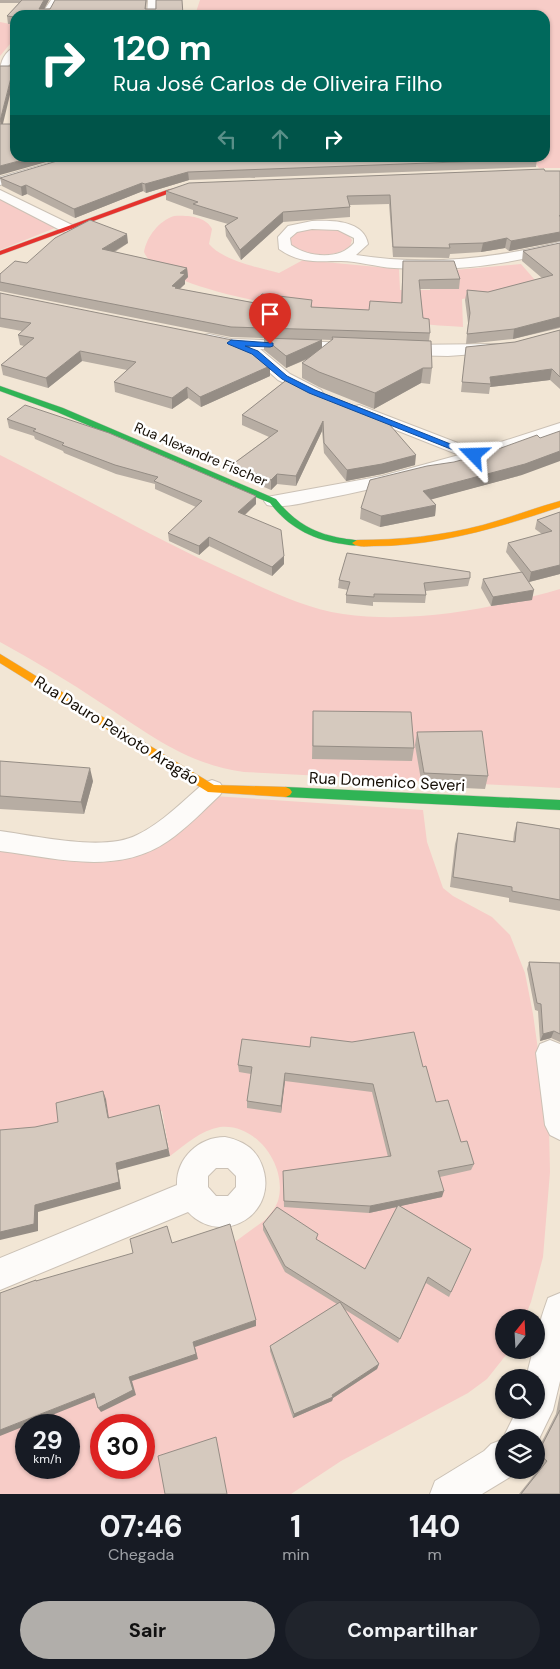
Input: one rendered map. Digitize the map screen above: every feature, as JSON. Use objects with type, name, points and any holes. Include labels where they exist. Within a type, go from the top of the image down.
[{"type":"street","points":[[0,69],[10,56]]},
{"type":"street","points":[[0,181],[64,162]]},
{"type":"street","points":[[0,253],[168,191],[189,186],[212,184]]},
{"type":"street","points":[[0,194],[67,228]]},
{"type":"street","points":[[340,257],[352,253],[361,244],[357,234],[341,227],[319,224],[305,226],[289,232],[283,240],[287,249],[300,256],[340,257],[387,262],[469,263],[505,259],[560,246]]},
{"type":"street","points":[[192,335],[231,343],[255,352],[284,377],[330,399]]},
{"type":"street","points":[[231,343],[369,348]]},
{"type":"street","points":[[389,349],[463,351],[510,347]]},
{"type":"street","name":"Rua Alexandre Fischer","points":[[0,388],[60,410],[273,501],[287,519],[303,529],[343,541],[382,544],[476,530],[529,516],[560,504]]},
{"type":"street","points":[[348,406],[474,455]]},
{"type":"street","points":[[273,501],[312,496],[400,478],[560,428]]},
{"type":"street","name":"Rua Dauro Peixoto Aragão","points":[[0,658],[212,789],[153,840],[131,850],[106,854],[91,853],[56,850],[0,840]]},
{"type":"street","name":"Rua Domenico Severi","points":[[212,789],[560,805]]},
{"type":"street","points":[[550,1054],[560,1125]]},
{"type":"street","points":[[0,1274],[194,1194]]},
{"type":"street","points":[[545,1372],[560,1310]]},
{"type":"street","points":[[448,1494],[495,1465]]},
{"type":"shaded area","points":[[200,0],[560,0],[560,168],[539,168],[535,162],[550,162],[550,10],[197,10]]},
{"type":"shaded area","points":[[0,22],[10,24],[10,44],[0,56]]},
{"type":"shaded area","points":[[0,198],[55,227],[55,228],[0,250]]},
{"type":"shaded area","points":[[174,216],[190,216],[205,221],[212,229],[209,244],[223,255],[241,263],[279,273],[303,260],[399,269],[400,290],[430,290],[430,282],[455,270],[521,264],[541,287],[462,299],[463,327],[344,316],[291,307],[240,297],[195,285],[161,269],[144,252],[154,230],[163,221]]},
{"type":"shaded area","points":[[330,228],[348,235],[352,240],[350,246],[336,253],[320,255],[305,252],[291,245],[290,237],[294,233],[306,229]]},
{"type":"shaded area","points":[[0,455],[203,560],[286,598],[329,611],[370,617],[425,616],[507,603],[560,589],[560,788],[244,772],[223,768],[186,755],[152,736],[64,679],[0,642]]},
{"type":"shaded area","points":[[213,796],[423,810],[427,842],[443,888],[453,896],[492,917],[510,935],[525,973],[533,1014],[549,1128],[550,1172],[543,1257],[528,1309],[495,1309],[495,1359],[503,1359],[487,1379],[468,1393],[341,1461],[291,1494],[0,1494],[0,1413],[265,1220],[277,1204],[280,1188],[274,1162],[267,1150],[246,1132],[234,1128],[220,1127],[206,1131],[170,1156],[162,1111],[0,1146],[0,845],[92,858]]},
{"type":"building","points":[[22,0],[44,0],[39,9],[50,9],[55,0],[146,0],[145,9],[156,9],[156,0],[182,0],[183,10],[13,10]]},
{"type":"building","points":[[0,66],[10,66],[10,82],[0,121]]},
{"type":"building","points":[[0,124],[10,124],[10,162],[15,162],[0,166]]},
{"type":"building","points":[[54,162],[456,162],[188,172],[145,184],[142,183],[74,209],[26,185],[21,187],[0,178]]},
{"type":"building","points":[[544,169],[545,171],[560,171],[560,232],[511,241],[507,238],[483,243],[449,244],[450,248],[393,247],[390,195],[347,196],[350,207],[283,212],[240,250],[225,226],[238,218],[193,204],[198,202],[166,191],[189,183]]},
{"type":"building","points":[[90,220],[127,234],[102,249],[187,268],[180,273],[185,274],[172,286],[177,287],[175,288],[255,303],[262,294],[312,300],[311,307],[369,310],[370,301],[402,303],[403,261],[454,261],[460,279],[419,280],[423,318],[429,319],[430,333],[231,327],[0,282],[0,274],[15,261],[27,263],[55,238]]},
{"type":"building","points":[[560,243],[560,317],[514,329],[467,334],[470,313],[467,290],[488,292],[553,275],[523,251]]},
{"type":"building","points":[[0,293],[232,340],[249,347],[270,366],[200,397],[187,387],[172,398],[114,382],[136,362],[80,351],[46,378],[1,365],[34,338],[18,335],[31,323],[0,318]]},
{"type":"building","points":[[560,330],[560,377],[552,369],[490,377],[491,384],[462,382],[466,347],[515,342]]},
{"type":"building","points":[[332,337],[431,341],[432,368],[423,368],[375,393],[319,372],[302,363],[333,339]]},
{"type":"building","points":[[264,338],[322,340],[286,356]]},
{"type":"building","points":[[289,378],[306,387],[383,417],[416,455],[382,464],[347,470],[324,443],[323,421],[296,476],[277,474],[271,480],[233,464],[278,431],[242,415]]},
{"type":"building","points":[[25,405],[109,433],[256,496],[238,512],[281,530],[284,556],[272,567],[209,537],[199,546],[168,533],[202,501],[154,481],[158,477],[115,465],[62,445],[64,443],[33,431],[36,429],[7,419]]},
{"type":"building","points":[[560,431],[560,451],[525,464],[423,491],[436,505],[381,516],[361,508],[370,480],[427,466],[454,462],[490,452],[537,435],[540,438]]},
{"type":"building","points":[[560,512],[560,565],[531,572],[508,543],[552,531],[537,520]]},
{"type":"building","points":[[347,553],[470,572],[470,578],[424,583],[426,595],[374,594],[374,597],[346,595],[350,582],[339,580]]},
{"type":"building","points":[[522,572],[534,590],[493,597],[483,579]]},
{"type":"building","points":[[313,711],[411,712],[414,748],[313,746]]},
{"type":"building","points":[[482,731],[488,776],[424,773],[417,732]]},
{"type":"building","points":[[0,761],[90,768],[81,802],[0,796]]},
{"type":"building","points":[[517,822],[560,829],[560,900],[512,891],[512,887],[453,877],[458,833],[515,842]]},
{"type":"building","points":[[529,962],[560,963],[560,1034],[554,1031],[543,1034],[541,1004],[537,1003]]},
{"type":"building","points":[[414,1032],[423,1067],[426,1066],[436,1102],[448,1100],[461,1142],[467,1141],[474,1164],[438,1171],[444,1191],[370,1206],[284,1201],[283,1171],[391,1156],[373,1084],[285,1073],[281,1106],[247,1101],[252,1067],[238,1065],[242,1039],[310,1047],[311,1037],[352,1042]]},
{"type":"building","points":[[103,1091],[108,1118],[159,1105],[168,1149],[116,1163],[119,1182],[35,1205],[34,1224],[0,1232],[0,1130],[35,1127],[58,1122],[56,1103]]},
{"type":"building","points":[[398,1205],[471,1249],[451,1292],[428,1277],[400,1339],[285,1266],[263,1224],[277,1207],[318,1234],[316,1239],[365,1269]]},
{"type":"building","points":[[230,1224],[256,1320],[193,1342],[196,1354],[129,1377],[133,1390],[98,1408],[94,1393],[41,1414],[15,1414],[15,1424],[0,1430],[0,1293],[36,1280],[133,1253],[130,1239],[167,1226],[172,1243]]},
{"type":"building","points":[[340,1302],[379,1364],[332,1395],[333,1397],[294,1414],[270,1346]]},
{"type":"building","points":[[560,1410],[560,1494],[521,1494],[533,1479],[545,1479],[545,1464],[547,1461],[545,1459],[545,1439]]},
{"type":"building","points":[[216,1437],[227,1494],[165,1494],[158,1456]]},
{"type":"traffic: fast","points":[[0,388],[60,410],[273,501],[289,519],[309,532],[332,540],[357,543]]},
{"type":"traffic: fast","points":[[286,792],[560,805]]},
{"type":"traffic: slow","points":[[357,543],[383,543],[435,538],[485,527],[560,504]]},
{"type":"traffic: slow","points":[[0,658],[212,789],[286,792]]},
{"type":"traffic: jam","points":[[0,253],[169,191],[201,185]]},
{"type":"route","points":[[270,344],[231,343],[255,352],[284,377],[312,392],[474,455]]}]
